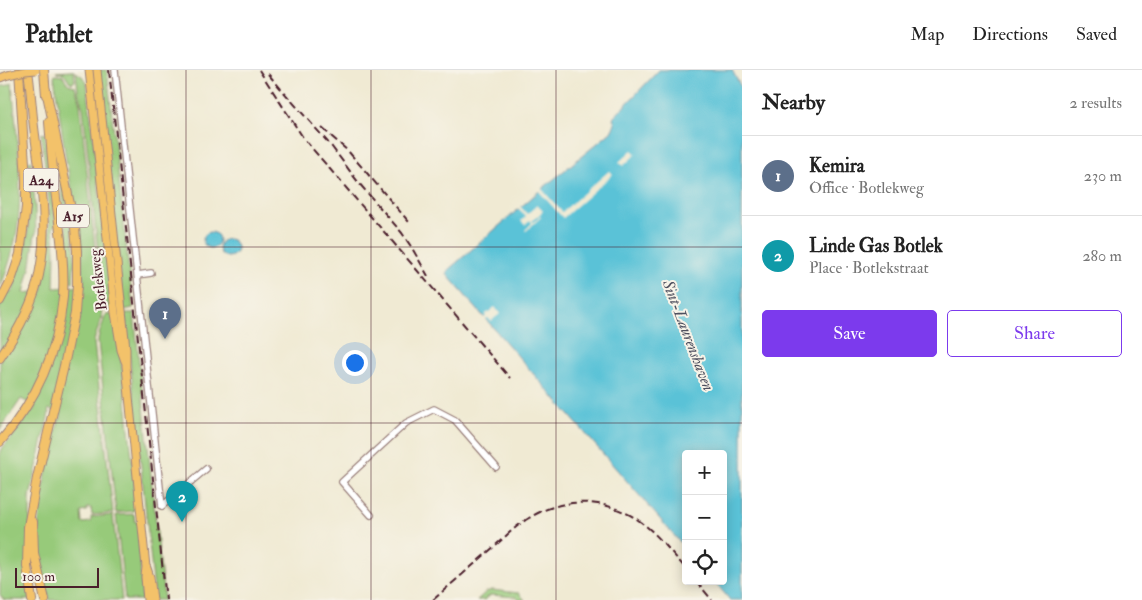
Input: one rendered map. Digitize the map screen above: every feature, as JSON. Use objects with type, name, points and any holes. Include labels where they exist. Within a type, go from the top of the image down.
[{"type":"highway","name":"A24","points":[[0,301],[12,278],[20,254],[26,207],[19,70]]},
{"type":"highway","name":"A24","points":[[0,358],[21,324],[29,305],[40,268],[44,230],[40,167],[28,70]]},
{"type":"highway","name":"A24","points":[[0,442],[28,404],[47,367],[61,312],[63,286],[61,238],[44,70]]},
{"type":"highway","name":"A15","points":[[32,600],[28,566],[31,509],[75,313],[77,285],[75,228],[46,90]]},
{"type":"highway","name":"A15","points":[[37,478],[33,522],[34,553],[45,600]]},
{"type":"main road","points":[[0,78],[36,70]]},
{"type":"main road","name":"Botlekweg","points":[[89,70],[115,312],[120,350],[126,366]]},
{"type":"main road","name":"Botlekweg","points":[[97,70],[126,349],[126,366],[146,568],[147,600]]},
{"type":"main road","name":"Botlekweg","points":[[146,568],[150,577],[153,600]]},
{"type":"street","points":[[115,70],[162,506],[206,469]]},
{"type":"street","points":[[138,275],[151,273]]},
{"type":"street","points":[[371,516],[342,482],[406,423],[434,409],[455,420],[496,467]]},
{"type":"green space","points":[[98,70],[107,70],[133,308],[124,310]]},
{"type":"green space","points":[[74,71],[75,81],[72,83],[65,75],[56,72]]},
{"type":"green space","points":[[76,72],[87,83],[113,311],[104,311],[83,109],[78,92]]},
{"type":"green space","points":[[54,76],[63,76],[68,84],[75,86],[80,104],[102,316],[94,342],[113,513],[92,515],[91,508],[87,508],[87,511],[81,512],[82,523],[91,522],[91,517],[113,515],[122,600],[50,600],[40,561],[39,515],[47,467],[61,415],[49,409],[30,497],[30,600],[4,600],[0,595],[0,451],[32,409],[34,410],[35,406],[21,399],[0,430],[0,294],[12,292],[26,242],[29,208],[28,161],[31,161],[36,234],[24,293],[42,291],[48,255],[49,210],[41,134],[45,133],[56,225],[53,227],[55,251],[54,288],[84,286],[82,251],[66,160]]},
{"type":"green space","points":[[12,83],[19,156],[20,194],[17,230],[1,286],[0,88]]},
{"type":"green space","points":[[59,164],[69,209],[75,254],[73,282],[69,282],[69,255]]},
{"type":"green space","points":[[125,313],[134,313],[164,600],[155,600]]},
{"type":"green space","points":[[114,314],[124,380],[137,507],[133,511],[116,513],[98,342],[105,316]]},
{"type":"green space","points":[[134,514],[135,522],[138,522],[142,600],[125,600],[116,515]]},
{"type":"green space","points":[[492,590],[519,593],[525,600],[519,600],[516,597],[491,595],[484,600],[477,600],[486,592]]},
{"type":"water","name":"Sint-Laurenshaven","points":[[659,70],[732,70],[742,89],[742,111],[739,112],[742,119],[742,600],[730,600],[717,585],[727,585],[727,450],[682,450],[682,544],[447,274],[448,270],[611,132],[615,124],[613,118]]},
{"type":"water","points":[[211,232],[219,240],[211,248],[203,240]]},
{"type":"water","points":[[228,239],[234,242],[237,248],[234,254],[228,257],[222,254],[219,248],[222,242]]},
{"type":"pier","points":[[632,150],[636,154],[623,166],[619,162]]},
{"type":"pier","points":[[609,171],[613,174],[563,218],[538,190],[540,187],[562,212]]},
{"type":"pier","points":[[519,205],[527,214],[537,205],[543,211],[532,221],[534,222],[541,217],[526,231],[532,223],[530,220],[525,225],[521,221],[526,216],[517,207]]},
{"type":"pier","points":[[495,307],[500,314],[491,321],[488,318],[483,321],[485,315]]},
{"type":"railway","points":[[109,70],[166,600]]},
{"type":"railway","points":[[259,70],[304,139],[510,378]]},
{"type":"railway","points":[[268,74],[332,147],[358,182],[402,233],[428,276]]},
{"type":"railway","points":[[322,128],[348,151],[409,222]]},
{"type":"railway","points":[[433,600],[523,522],[543,511],[571,503],[600,504],[628,514],[641,522],[665,544],[682,564]]},
{"type":"railway","points":[[699,585],[712,600]]},
{"type":"place","name":"Kemira","points":[[165,339]]},
{"type":"place","name":"Linde Gas Botlek","points":[[182,522]]}]
